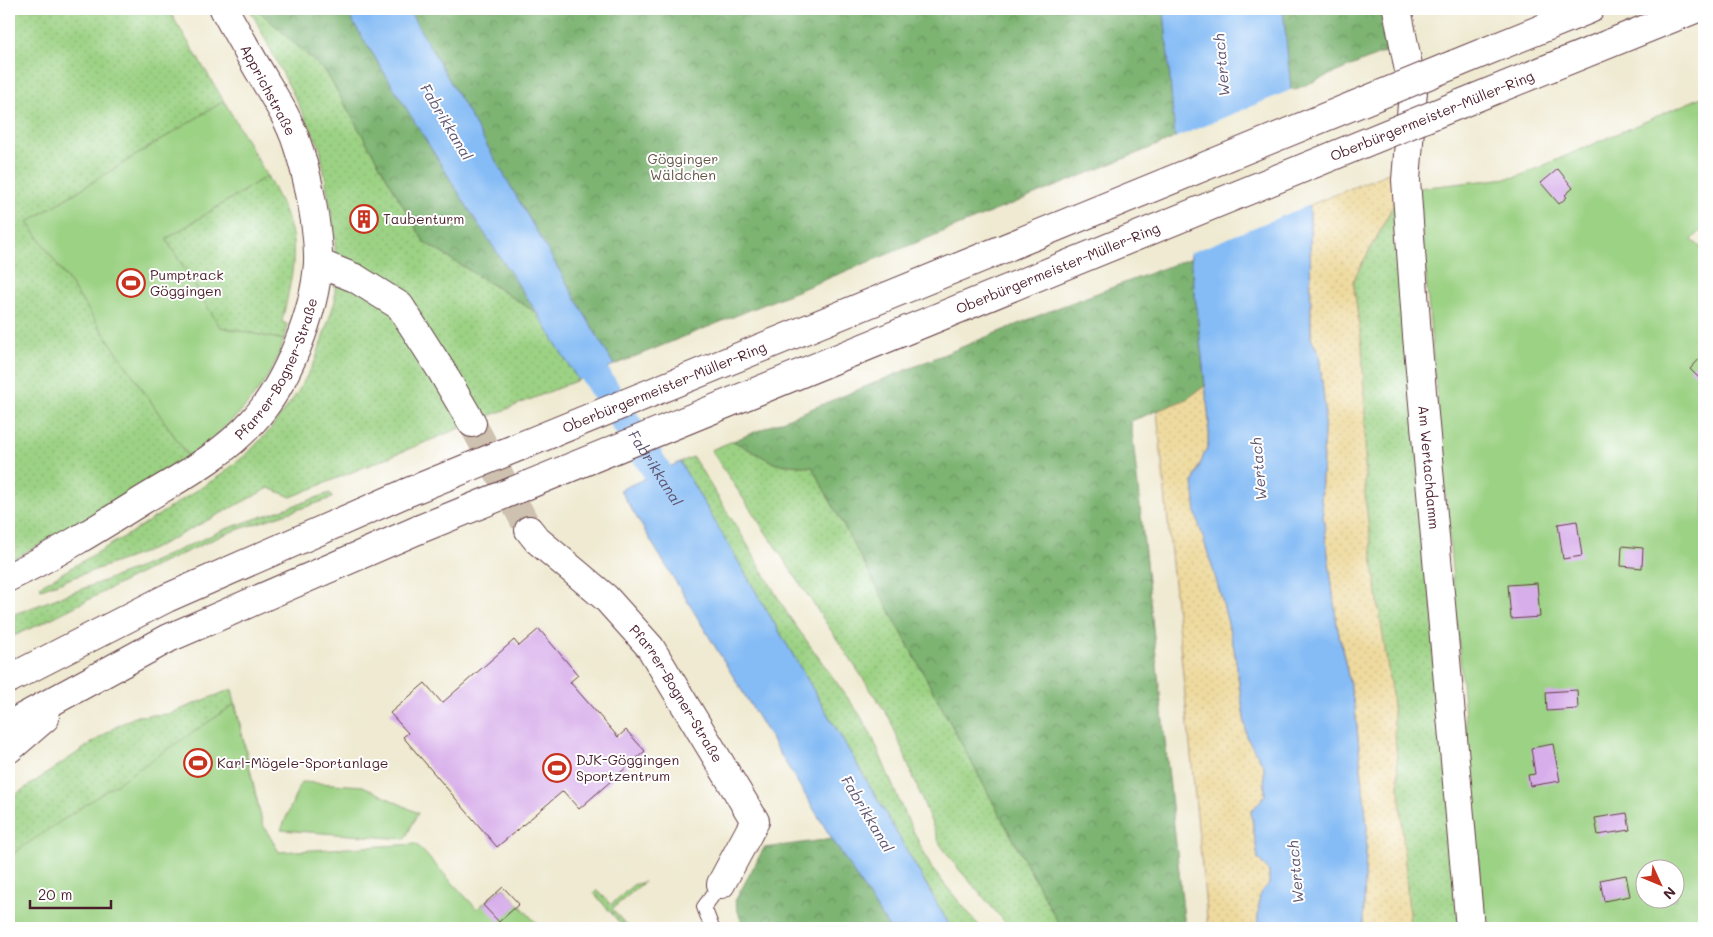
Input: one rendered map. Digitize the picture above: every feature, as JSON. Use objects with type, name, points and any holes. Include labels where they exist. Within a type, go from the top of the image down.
[{"type":"main road","name":"Apprichstraße","points":[[224,9],[282,110],[297,144],[307,182],[314,221],[318,263]]},
{"type":"main road","name":"Am Wertachdamm","points":[[1397,9],[1413,91],[1406,180],[1415,316],[1470,928]]},
{"type":"main road","name":"Oberbürgermeister-Müller-Ring","points":[[9,680],[167,598],[406,493],[1590,9]]},
{"type":"main road","name":"Oberbürgermeister-Müller-Ring","points":[[85,683],[169,638],[420,529],[1695,9]]},
{"type":"main road","points":[[318,263],[355,278],[400,306],[472,423]]},
{"type":"main road","name":"Pfarrer-Bogner-Straße","points":[[9,577],[118,516],[212,457],[254,421],[280,383],[295,351],[310,307],[318,263]]},
{"type":"main road","name":"Pfarrer-Bogner-Straße","points":[[529,530],[537,540],[606,598],[650,647],[755,821],[721,884]]},
{"type":"main road","points":[[9,664],[39,663]]},
{"type":"main road","points":[[9,725],[85,683]]},
{"type":"main road","points":[[9,749],[85,683]]},
{"type":"lane","points":[[712,928],[704,907],[721,884]]},
{"type":"green space","points":[[9,9],[168,9],[224,101],[28,222],[188,456],[110,505],[9,562]]},
{"type":"green space","points":[[250,9],[257,9],[326,72],[424,242],[537,313],[578,380],[291,497],[269,488],[151,550],[41,589],[40,586],[129,534],[221,475],[248,453],[269,431],[298,392],[315,361],[335,301],[335,236],[320,147]]},
{"type":"green space","points":[[257,9],[345,9],[471,213],[537,313],[424,242],[326,72]]},
{"type":"green space","name":"Gögginger Wäldchen","points":[[408,9],[1164,9],[1175,138],[614,365]]},
{"type":"green space","points":[[1283,9],[1380,9],[1392,49],[1291,91]]},
{"type":"green space","points":[[1704,96],[1704,227],[1692,240],[1704,250],[1704,928],[1484,928],[1418,188],[1517,177]]},
{"type":"green space","name":"Pumptrack Göggingen","points":[[224,101],[267,176],[166,239],[220,327],[284,340],[269,375],[246,406],[218,433],[188,456],[28,222]]},
{"type":"green space","points":[[267,176],[286,216],[293,241],[293,265],[282,322],[287,324],[284,340],[220,327],[166,239]]},
{"type":"green space","points":[[1395,201],[1462,928],[1410,928],[1392,697],[1365,498],[1365,416],[1362,347],[1353,280]]},
{"type":"green space","points":[[1191,258],[1205,386],[1187,399],[1131,421],[1185,928],[1061,928],[812,467],[776,464],[733,441],[1057,308]]},
{"type":"green space","points":[[733,441],[776,464],[812,467],[1061,928],[1010,928],[957,867],[940,844],[890,719],[711,450]]},
{"type":"green space","points":[[693,457],[788,615],[860,715],[872,736],[902,808],[932,869],[981,928],[951,928],[680,462]]},
{"type":"green space","points":[[330,493],[332,498],[225,534],[9,638],[9,616],[141,567],[223,530]]},
{"type":"green space","points":[[232,689],[262,823],[9,928],[9,799],[117,726],[137,716],[169,714]]},
{"type":"green space","name":"Karl-Mögele-Sportanlage","points":[[235,704],[262,823],[279,852],[416,844],[477,909],[503,887],[541,928],[9,928],[9,856]]},
{"type":"green space","points":[[301,782],[363,786],[418,813],[405,839],[281,830]]},
{"type":"green space","points":[[832,839],[889,928],[743,928],[735,901],[764,848]]},
{"type":"green space","points":[[644,882],[612,909],[629,928],[624,928],[594,893],[597,890],[611,905],[633,885]]},
{"type":"sand","points":[[1408,165],[1395,201],[1353,280],[1362,347],[1365,416],[1365,498],[1392,697],[1410,928],[1363,928],[1367,827],[1355,708],[1337,625],[1321,499],[1325,409],[1319,354],[1311,338],[1310,205]]},
{"type":"sand","points":[[1205,386],[1209,420],[1208,445],[1193,482],[1234,648],[1247,738],[1264,766],[1265,795],[1251,812],[1258,858],[1269,872],[1269,884],[1257,928],[1208,928],[1157,411],[1187,399]]},
{"type":"water","points":[[345,9],[408,9],[614,365],[578,380],[537,313],[471,213]]},
{"type":"water","name":"Wertach","points":[[1164,9],[1283,9],[1291,91],[1310,212],[1311,338],[1319,354],[1325,409],[1321,499],[1337,625],[1355,708],[1367,827],[1363,928],[1257,928],[1260,893],[1269,884],[1269,872],[1258,858],[1251,812],[1265,795],[1264,766],[1247,738],[1234,648],[1221,596],[1196,515],[1193,482],[1208,445],[1209,420],[1191,258],[1175,138]]},
{"type":"water","points":[[680,462],[951,928],[889,928],[832,839],[620,490]]},
{"type":"pier","points":[[1293,89],[1312,204],[1188,254],[1172,139]]},
{"type":"building","points":[[1558,169],[1573,188],[1559,204],[1541,183]]},
{"type":"building","name":"Taubenturm","points":[[364,212],[370,214],[372,220],[370,226],[364,228],[358,226],[356,220],[358,214]]},
{"type":"building","points":[[1704,354],[1704,383],[1690,369]]},
{"type":"building","points":[[1577,521],[1582,556],[1563,559],[1558,524]]},
{"type":"building","points":[[1622,546],[1643,548],[1642,568],[1621,566]]},
{"type":"building","points":[[1537,583],[1540,617],[1511,619],[1508,585]]},
{"type":"building","points":[[539,629],[578,675],[570,682],[618,737],[626,730],[645,751],[579,809],[563,791],[497,847],[403,737],[408,733],[390,713],[425,683],[442,703],[514,640],[519,646]]},
{"type":"building","points":[[1577,690],[1578,709],[1547,711],[1546,692]]},
{"type":"building","points":[[1553,744],[1560,781],[1530,786],[1528,775],[1535,774],[1531,748]]},
{"type":"building","points":[[1627,813],[1630,830],[1598,835],[1595,818]]},
{"type":"building","points":[[1626,875],[1630,896],[1604,901],[1600,880]]},
{"type":"building","points":[[503,887],[519,904],[499,922],[483,905]]},
{"type":"waterway","name":"Fabrikkanal","points":[[575,339],[594,373],[680,507]]},
{"type":"tunnel","points":[[472,423],[529,530]]},
{"type":"place","name":"Taubenturm","points":[[364,219]]},
{"type":"place","name":"Pumptrack Göggingen","points":[[131,283]]},
{"type":"place","name":"Karl-Mögele-Sportanlage","points":[[198,763]]},
{"type":"place","name":"DJK-Göggingen Sportzentrum","points":[[557,768]]}]
